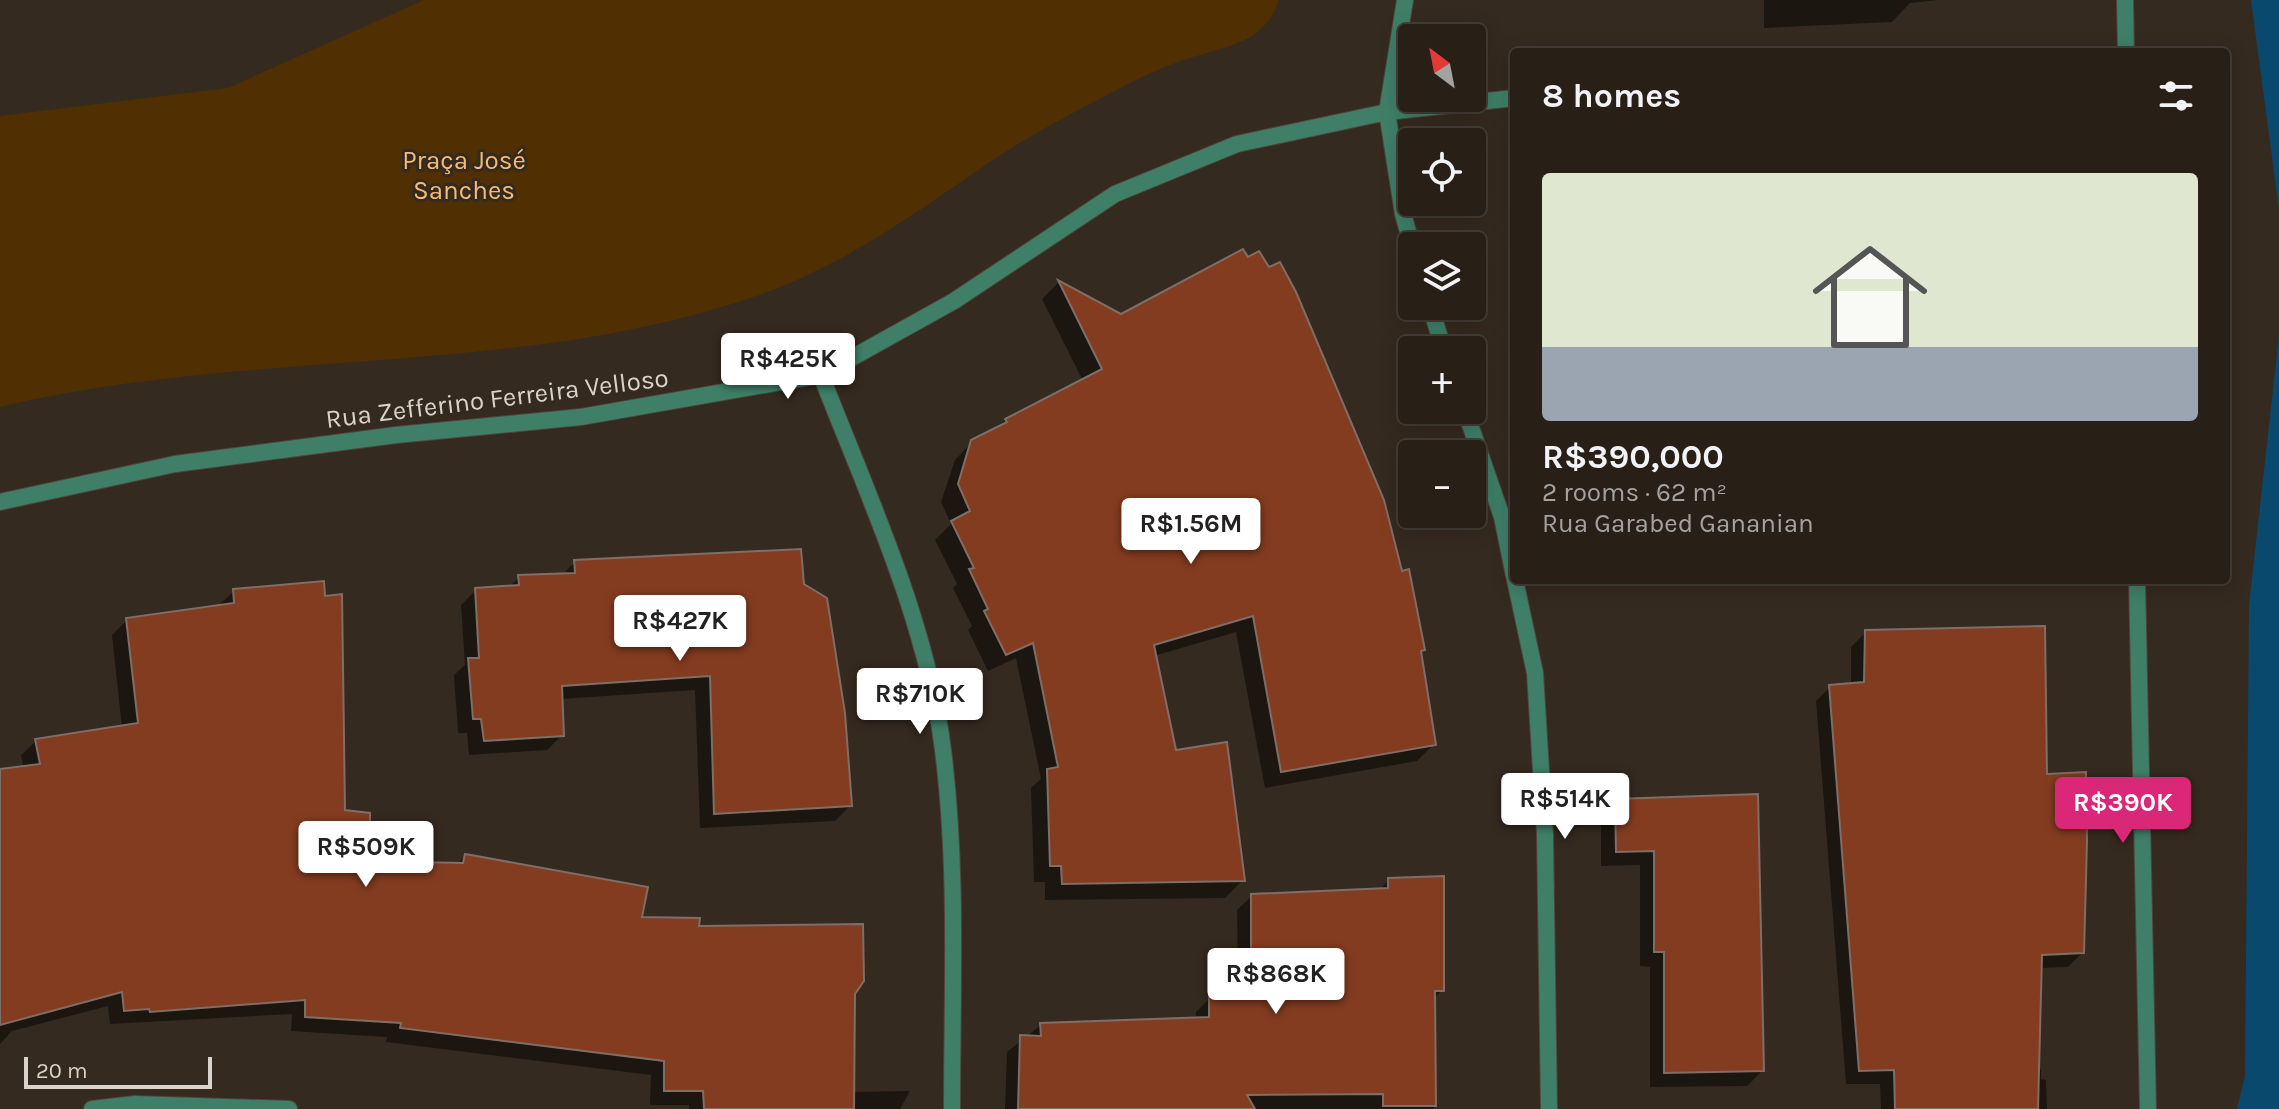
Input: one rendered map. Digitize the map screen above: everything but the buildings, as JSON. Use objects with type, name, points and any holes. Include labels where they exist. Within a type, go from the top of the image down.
[{"type":"street","points":[[1405,0],[1387,112],[1408,232]]},
{"type":"street","points":[[2125,0],[2126,48]]},
{"type":"street","name":"Rua Zefferino Ferreira Velloso","points":[[0,502],[175,464],[396,435],[581,417],[821,375],[954,301],[1115,194],[1237,144],[1387,112],[1510,98]]},
{"type":"street","points":[[821,375],[877,518],[922,648],[943,749],[952,863],[952,1109]]},
{"type":"street","points":[[1470,424],[1502,517],[1510,558]]},
{"type":"street","points":[[1515,584],[1535,673],[1544,820],[1549,1109]]},
{"type":"street","points":[[2137,584],[2148,1109]]},
{"type":"street","points":[[92,1109],[135,1104],[289,1109]]},
{"type":"green space","name":"Praça José Sanches","points":[[424,0],[1279,0],[1267,22],[1248,38],[1169,66],[1112,92],[1013,147],[872,241],[812,273],[750,298],[660,323],[568,340],[473,352],[187,376],[93,389],[0,407],[0,116],[228,88]]},
{"type":"water","points":[[2251,0],[2279,0],[2279,209]]},
{"type":"water","points":[[2279,336],[2279,1109],[2237,1109],[2245,1076],[2249,605]]}]
